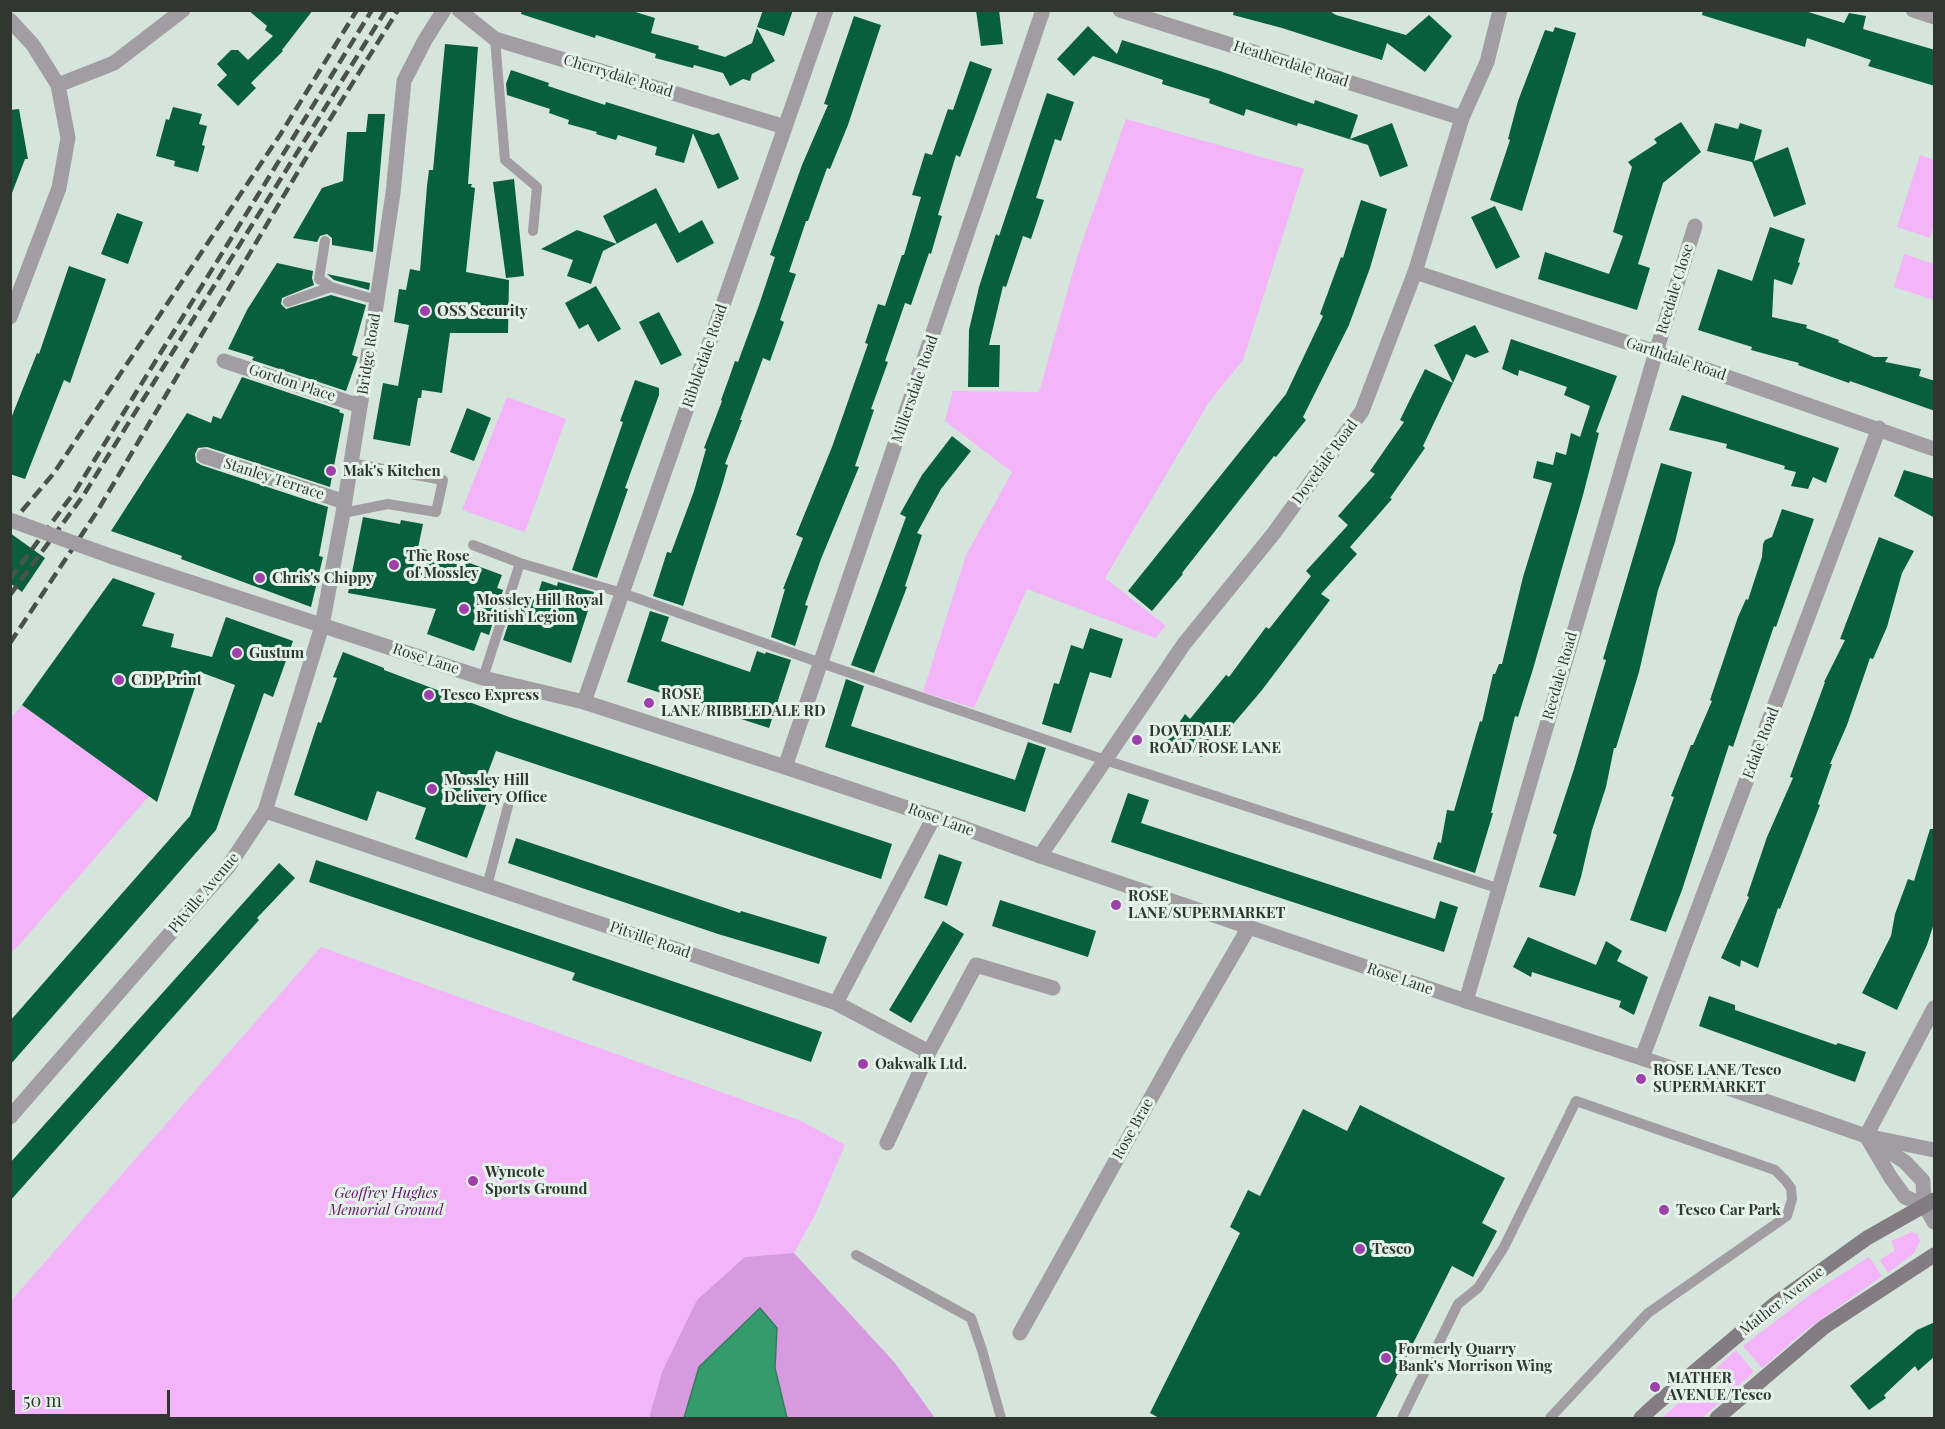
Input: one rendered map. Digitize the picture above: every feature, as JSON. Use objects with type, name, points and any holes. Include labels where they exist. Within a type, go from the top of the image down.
[{"type":"main road","name":"Mather Avenue","points":[[1641,1419],[1776,1303],[1867,1238],[1929,1202]]},
{"type":"main road","points":[[1717,1419],[1824,1327],[1935,1255]]},
{"type":"street","points":[[58,85],[114,63],[183,10]]},
{"type":"street","name":"Bridge Road","points":[[322,626],[344,507],[377,300],[393,193],[404,81],[425,40],[444,10]]},
{"type":"street","name":"Cherrydale Road","points":[[459,10],[495,39],[785,127]]},
{"type":"street","name":"Ribbledale Road","points":[[584,702],[826,10]]},
{"type":"street","name":"Millersdale Road","points":[[785,767],[1043,10]]},
{"type":"street","name":"Heatherdale Road","points":[[1120,10],[1462,118]]},
{"type":"street","name":"Dovedale Road","points":[[1040,856],[1184,644],[1274,533],[1362,411],[1415,272],[1462,118],[1487,62],[1500,10]]},
{"type":"street","points":[[1913,10],[1935,17]]},
{"type":"street","points":[[10,20],[33,45],[58,85],[68,138],[59,188],[10,317]]},
{"type":"street","name":"Reedale Close","points":[[1656,352],[1695,226]]},
{"type":"street","name":"Garthdale Road","points":[[1415,272],[1880,428],[1935,449]]},
{"type":"street","name":"Reedale Road","points":[[1466,1001],[1497,888],[1656,352]]},
{"type":"street","name":"Gordon Place","points":[[224,361],[360,406]]},
{"type":"street","name":"Edale Road","points":[[1642,1058],[1880,428]]},
{"type":"street","name":"Stanley Terrace","points":[[204,456],[344,507]]},
{"type":"street","name":"Rose Lane","points":[[10,520],[113,557],[483,678],[584,702],[785,767],[934,817],[1040,856],[1466,1001],[1642,1058],[1866,1136]]},
{"type":"street","name":"Pitville Avenue","points":[[10,1117],[228,867],[265,811],[322,626]]},
{"type":"street","name":"Pitville Road","points":[[265,811],[836,1003],[929,1052]]},
{"type":"street","points":[[836,1003],[934,817]]},
{"type":"street","name":"Rose Brae","points":[[1020,1333],[1249,927]]},
{"type":"street","points":[[887,1143],[929,1052],[976,965],[1053,988]]},
{"type":"street","points":[[1866,1136],[1935,1008]]},
{"type":"street","points":[[1866,1136],[1935,1150]]},
{"type":"street","points":[[1866,1136],[1905,1197],[1929,1202]]},
{"type":"street","points":[[1866,1136],[1905,1162],[1923,1181],[1935,1222]]},
{"type":"lane","points":[[495,39],[505,160],[537,187],[533,231]]},
{"type":"lane","points":[[325,241],[319,279],[332,287],[377,300]]},
{"type":"lane","points":[[288,302],[332,287]]},
{"type":"lane","points":[[344,507],[388,504],[436,512],[443,480],[351,463]]},
{"type":"lane","points":[[474,545],[520,563],[622,593],[1105,760],[1497,888]]},
{"type":"lane","points":[[483,678],[520,563]]},
{"type":"lane","points":[[487,886],[508,806]]},
{"type":"lane","points":[[1402,1419],[1458,1304],[1478,1288],[1504,1247],[1576,1101],[1775,1170],[1791,1188],[1792,1199],[1786,1216],[1648,1313],[1550,1419]]},
{"type":"lane","points":[[856,1255],[971,1318],[1000,1419]]},
{"type":"green space","points":[[1126,119],[1304,169],[1243,360],[1209,402],[1105,578],[1166,626],[1155,638],[1027,589],[974,708],[923,692],[966,555],[1012,472],[945,421],[953,391],[1039,392],[1078,254]]},
{"type":"green space","points":[[1920,155],[1934,160],[1934,224],[1930,238],[1897,227]]},
{"type":"green space","points":[[1904,254],[1934,264],[1934,300],[1894,287]]},
{"type":"green space","points":[[507,397],[566,419],[525,532],[462,510]]},
{"type":"green space","points":[[22,705],[149,796],[11,954],[10,719]]},
{"type":"green space","name":"Wyncote Sports Ground","points":[[321,947],[801,1121],[845,1145],[814,1217],[794,1253],[745,1257],[662,1372],[649,1418],[11,1418],[11,1301]]},
{"type":"green space","points":[[1912,1232],[1918,1235],[1920,1241],[1914,1253],[1888,1273],[1880,1260],[1895,1250],[1891,1241]]},
{"type":"green space","points":[[1869,1257],[1882,1276],[1806,1330],[1762,1368],[1743,1346],[1815,1291]]},
{"type":"green space","points":[[1736,1350],[1754,1372],[1702,1418],[1662,1418]]},
{"type":"shaded area","points":[[794,1253],[895,1363],[935,1418],[649,1418],[662,1372],[697,1300],[745,1257]]},
{"type":"shaded area","points":[[760,1308],[777,1328],[775,1368],[787,1418],[684,1418],[699,1367]]},
{"type":"building","points":[[248,10],[313,10],[283,51],[251,83],[256,88],[238,106],[217,85],[227,75],[217,64],[231,50],[238,50],[248,60],[273,36],[265,30],[267,26]]},
{"type":"building","points":[[522,10],[629,10],[655,18],[651,33],[699,46],[698,49],[725,57],[752,43],[757,28],[775,61],[752,74],[750,81],[743,79],[730,86],[723,73],[655,58],[656,54],[596,35],[595,38],[521,14]]},
{"type":"building","points":[[763,10],[793,10],[784,36],[757,27]]},
{"type":"building","points":[[976,10],[999,10],[1003,44],[981,46]]},
{"type":"building","points":[[1234,10],[1328,10],[1336,15],[1406,35],[1429,15],[1452,36],[1425,72],[1387,43],[1382,60],[1233,15]]},
{"type":"building","points":[[1703,10],[1805,11],[1844,23],[1849,13],[1866,16],[1863,29],[1935,50],[1935,86],[1868,66],[1871,60],[1807,38],[1805,47],[1702,15]]},
{"type":"building","points":[[854,16],[881,25],[848,125],[830,169],[827,168],[808,221],[806,221],[789,272],[796,274],[780,320],[784,322],[770,361],[763,358],[740,420],[742,420],[725,464],[728,465],[722,486],[683,606],[653,596],[667,552],[671,553],[694,491],[706,449],[704,448],[735,361],[738,362],[759,305],[775,257],[770,255],[802,165],[828,105],[824,104]]},
{"type":"building","points":[[1088,26],[1117,54],[1122,40],[1314,104],[1315,100],[1358,115],[1350,139],[1392,123],[1408,166],[1380,177],[1368,145],[1298,123],[1297,126],[1246,109],[1244,116],[1209,103],[1210,99],[1162,84],[1163,80],[1093,56],[1074,76],[1057,59]]},
{"type":"building","points":[[1555,27],[1576,33],[1522,211],[1490,200],[1510,140],[1508,139],[1518,101],[1545,30],[1553,32]]},
{"type":"building","points":[[445,44],[478,47],[468,184],[472,184],[471,187],[475,188],[466,272],[509,280],[508,333],[450,333],[442,393],[422,390],[421,398],[418,398],[410,446],[373,439],[383,383],[398,386],[409,325],[394,322],[399,289],[406,290],[410,269],[420,271],[427,186],[429,170],[433,170]]},
{"type":"building","points":[[970,61],[992,69],[960,157],[956,155],[938,215],[942,216],[931,254],[929,253],[911,305],[905,303],[885,361],[888,362],[871,409],[874,410],[855,466],[859,467],[821,559],[805,605],[808,606],[795,646],[771,637],[785,589],[783,589],[803,538],[796,535],[832,447],[868,344],[865,343],[878,304],[885,306],[902,255],[904,255],[921,197],[912,195],[925,153],[932,155],[948,109],[953,110]]},
{"type":"building","points":[[511,70],[549,83],[548,86],[605,105],[606,102],[713,135],[719,133],[739,179],[718,189],[693,133],[684,163],[655,155],[657,147],[618,135],[616,140],[596,134],[597,132],[568,124],[569,120],[549,113],[550,109],[507,95],[506,84]]},
{"type":"building","points":[[1047,93],[1074,102],[1061,141],[1055,139],[1036,198],[1044,200],[1031,239],[1023,236],[1006,287],[1003,286],[989,345],[1000,345],[999,387],[968,387],[969,330],[979,287],[996,234],[999,236]]},
{"type":"building","points":[[173,107],[202,114],[199,124],[207,126],[202,145],[205,146],[198,172],[174,166],[175,161],[156,156],[166,119],[169,120]]},
{"type":"building","points":[[19,109],[28,159],[25,159],[12,193],[10,192],[10,110]]},
{"type":"building","points":[[368,114],[385,114],[373,252],[332,245],[332,238],[327,234],[320,236],[317,242],[293,238],[322,188],[343,181],[347,132],[366,132]]},
{"type":"building","points":[[1681,122],[1701,152],[1663,183],[1638,264],[1650,268],[1637,310],[1538,279],[1545,252],[1609,274],[1623,236],[1613,232],[1632,167],[1628,162],[1657,143],[1654,139]]},
{"type":"building","points":[[1715,123],[1738,129],[1740,123],[1762,130],[1754,161],[1788,147],[1806,204],[1774,217],[1752,162],[1707,151]]},
{"type":"building","points":[[514,179],[524,276],[506,278],[493,182]]},
{"type":"building","points":[[656,188],[679,233],[702,220],[714,243],[677,263],[656,223],[617,244],[603,216]]},
{"type":"building","points":[[1361,200],[1387,209],[1370,268],[1349,325],[1303,417],[1306,420],[1276,457],[1274,456],[1152,611],[1128,591],[1286,394],[1323,316],[1320,314],[1341,257],[1343,258]]},
{"type":"building","points":[[1495,206],[1520,257],[1496,269],[1471,217]]},
{"type":"building","points":[[117,213],[143,222],[128,264],[101,254]]},
{"type":"building","points":[[1770,227],[1805,239],[1792,285],[1774,279],[1772,317],[1807,325],[1806,328],[1839,340],[1838,342],[1874,357],[1888,357],[1885,362],[1921,369],[1919,376],[1935,381],[1935,411],[1698,330],[1718,269],[1752,281]]},
{"type":"building","points":[[577,230],[617,244],[603,251],[591,284],[567,276],[573,260],[541,249]]},
{"type":"building","points":[[277,263],[313,271],[314,285],[282,298],[281,304],[286,309],[331,295],[366,305],[352,355],[358,357],[346,391],[252,360],[254,357],[228,349],[247,310]]},
{"type":"building","points":[[69,266],[106,279],[70,383],[64,380],[25,479],[10,474],[10,421],[37,353],[39,354]]},
{"type":"building","points":[[327,274],[370,283],[369,290],[334,280]]},
{"type":"building","points":[[596,286],[621,329],[598,342],[588,324],[579,329],[565,303]]},
{"type":"building","points":[[659,312],[682,355],[661,365],[639,322]]},
{"type":"building","points":[[1475,325],[1489,352],[1475,358],[1466,354],[1453,383],[1434,345]]},
{"type":"building","points":[[1511,339],[1617,376],[1596,432],[1599,433],[1583,495],[1533,669],[1518,717],[1515,716],[1491,813],[1493,813],[1475,873],[1433,859],[1438,842],[1441,843],[1447,810],[1454,811],[1480,721],[1482,722],[1493,674],[1499,664],[1502,664],[1523,577],[1552,483],[1533,478],[1537,461],[1553,465],[1556,452],[1566,455],[1571,433],[1580,437],[1590,406],[1564,395],[1567,387],[1519,370],[1518,376],[1502,369]]},
{"type":"building","points":[[1425,369],[1453,383],[1423,446],[1425,448],[1390,498],[1392,499],[1350,547],[1357,554],[1321,594],[1330,600],[1262,690],[1223,736],[1213,728],[1202,757],[1165,744],[1185,714],[1190,719],[1226,675],[1229,677],[1266,627],[1269,629],[1311,576],[1306,571],[1348,525],[1338,516],[1375,474],[1370,471],[1404,422],[1400,420]]},
{"type":"building","points":[[242,377],[340,410],[339,412],[344,414],[330,487],[207,447],[198,448],[195,454],[196,462],[201,465],[328,507],[319,556],[323,557],[311,607],[181,559],[182,556],[111,531],[187,413],[211,423],[213,416],[221,419]]},
{"type":"building","points":[[635,380],[659,388],[659,395],[625,488],[628,489],[597,578],[572,570],[623,422],[620,421]]},
{"type":"building","points":[[1682,395],[1839,448],[1826,483],[1813,477],[1808,489],[1791,486],[1796,472],[1784,469],[1785,466],[1726,448],[1727,444],[1669,430]]},
{"type":"building","points":[[467,408],[491,418],[474,461],[450,452]]},
{"type":"building","points":[[952,436],[971,451],[941,489],[917,533],[922,535],[905,586],[907,587],[874,673],[851,665],[906,517],[900,514],[922,475]]},
{"type":"building","points":[[1661,463],[1692,472],[1675,542],[1658,590],[1639,672],[1616,748],[1614,748],[1606,787],[1575,896],[1539,887],[1557,835],[1553,833],[1606,660],[1603,659]]},
{"type":"building","points":[[1904,470],[1935,479],[1935,518],[1894,496]]},
{"type":"building","points":[[1782,509],[1814,519],[1776,627],[1774,626],[1733,747],[1729,745],[1666,932],[1630,920],[1674,797],[1671,796],[1691,745],[1693,745],[1712,701],[1710,700],[1738,617],[1746,599],[1748,600],[1762,557],[1763,544],[1765,540],[1772,537]]},
{"type":"building","points":[[363,517],[400,524],[401,520],[423,524],[418,548],[445,554],[502,575],[497,588],[503,590],[489,635],[481,632],[474,651],[427,634],[436,609],[348,593]]},
{"type":"building","points":[[10,533],[45,558],[22,592],[10,583]]},
{"type":"building","points":[[1879,537],[1914,551],[1902,573],[1887,627],[1873,659],[1870,658],[1847,725],[1830,764],[1832,764],[1818,804],[1820,805],[1780,909],[1778,908],[1758,968],[1741,960],[1740,967],[1721,958],[1749,897],[1747,896],[1767,837],[1793,778],[1790,777],[1824,682],[1845,640],[1840,639]]},
{"type":"building","points":[[113,578],[155,593],[142,626],[174,634],[171,647],[212,657],[226,617],[293,641],[273,697],[264,693],[216,830],[10,1065],[10,1021],[190,816],[235,685],[200,672],[157,802],[22,705]]},
{"type":"building","points":[[542,581],[557,586],[558,582],[594,592],[571,663],[503,640],[518,595],[536,600]]},
{"type":"building","points":[[650,611],[669,617],[661,641],[695,653],[750,672],[757,651],[791,660],[769,728],[627,682]]},
{"type":"building","points":[[1090,628],[1123,639],[1111,678],[1090,672],[1071,733],[1042,724],[1054,683],[1059,684],[1071,645],[1083,649]]},
{"type":"building","points":[[343,652],[384,668],[384,670],[509,717],[892,844],[881,879],[496,751],[484,783],[493,786],[467,858],[415,839],[426,808],[377,791],[367,821],[294,795],[318,722],[321,723],[337,678],[333,677]]},
{"type":"building","points":[[846,679],[864,686],[851,726],[1015,780],[1028,742],[1046,748],[1025,812],[825,747]]},
{"type":"building","points":[[1128,793],[1149,800],[1141,823],[1435,919],[1440,901],[1458,907],[1444,952],[1111,842]]},
{"type":"building","points":[[1930,829],[1935,829],[1935,920],[1927,945],[1897,1010],[1862,993],[1891,936],[1895,914],[1908,879],[1914,881]]},
{"type":"building","points":[[516,838],[740,913],[741,911],[827,937],[819,964],[718,934],[508,863]]},
{"type":"building","points":[[939,854],[962,862],[947,906],[924,898]]},
{"type":"building","points":[[316,860],[822,1032],[811,1062],[572,980],[575,973],[309,882]]},
{"type":"building","points":[[279,863],[295,878],[257,918],[259,920],[10,1201],[10,1163]]},
{"type":"building","points":[[1000,900],[1096,931],[1088,957],[992,926]]},
{"type":"building","points":[[943,921],[964,934],[911,1023],[889,1010]]},
{"type":"building","points":[[1528,937],[1596,965],[1606,941],[1622,951],[1617,961],[1648,977],[1634,1015],[1619,1007],[1621,1001],[1532,972],[1531,977],[1513,967]]},
{"type":"building","points":[[1709,996],[1735,1005],[1735,1010],[1836,1045],[1838,1043],[1866,1052],[1855,1082],[1699,1026]]},
{"type":"building","name":"Tesco","points":[[1360,1105],[1505,1178],[1482,1223],[1497,1231],[1473,1277],[1452,1266],[1375,1419],[1161,1419],[1150,1413],[1240,1233],[1230,1227],[1248,1190],[1260,1196],[1303,1109],[1347,1131]]},
{"type":"building","points":[[1935,1322],[1935,1356],[1918,1371],[1915,1366],[1884,1395],[1886,1398],[1869,1410],[1850,1386],[1917,1330]]},
{"type":"railway","points":[[10,525],[54,473],[280,135],[357,10]]},
{"type":"railway","points":[[10,579],[76,490],[372,10]]},
{"type":"railway","points":[[10,595],[83,496],[386,10]]},
{"type":"railway","points":[[10,643],[98,510],[309,153],[398,10]]},
{"type":"place","name":"OSS Security","points":[[425,311]]},
{"type":"place","name":"Mak's Kitchen","points":[[331,471]]},
{"type":"place","name":"The Rose of Mossley","points":[[394,565]]},
{"type":"place","name":"Chris's Chippy","points":[[260,578]]},
{"type":"place","name":"Mossley Hill Royal British Legion","points":[[464,609]]},
{"type":"place","name":"Gustum","points":[[237,653]]},
{"type":"place","name":"CDP Print","points":[[119,680]]},
{"type":"place","name":"Tesco Express","points":[[429,695]]},
{"type":"place","name":"ROSE LANE/RIBBLEDALE RD","points":[[649,703]]},
{"type":"place","name":"DOVEDALE ROAD/ROSE LANE","points":[[1137,740]]},
{"type":"place","name":"Mossley Hill Delivery Office","points":[[432,789]]},
{"type":"place","name":"ROSE LANE/SUPERMARKET","points":[[1116,905]]},
{"type":"place","name":"Oakwalk Ltd.","points":[[863,1064]]},
{"type":"place","name":"ROSE LANE/Tesco SUPERMARKET","points":[[1641,1079]]},
{"type":"place","name":"Wyncote Sports Ground","points":[[473,1181]]},
{"type":"place","name":"Tesco Car Park","points":[[1664,1210]]},
{"type":"place","name":"Tesco","points":[[1360,1249]]},
{"type":"place","name":"Formerly Quarry Bank's Morrison Wing","points":[[1386,1358]]},
{"type":"place","name":"MATHER AVENUE/Tesco","points":[[1655,1387]]},
{"type":"park label","name":"Geoffrey Hughes Memorial Ground","points":[[386,1202]]}]
